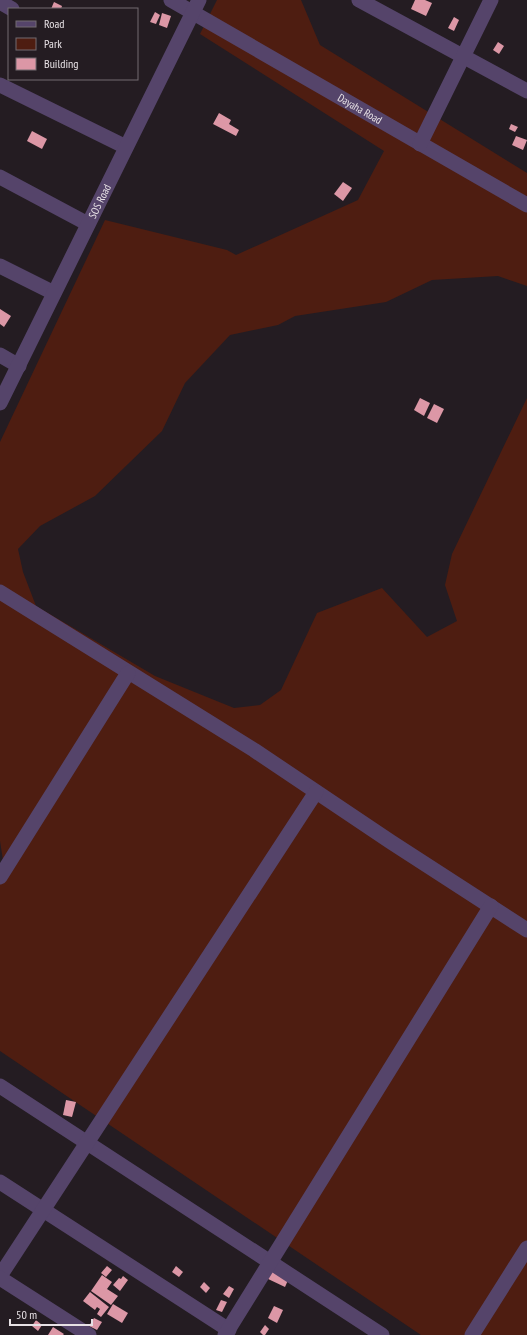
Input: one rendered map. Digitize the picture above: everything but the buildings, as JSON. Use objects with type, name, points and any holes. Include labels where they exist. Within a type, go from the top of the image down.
[{"type":"street","name":"Dayaha Road","points":[[171,0],[196,7],[420,144],[527,205]]},
{"type":"street","points":[[359,0],[527,91]]},
{"type":"street","points":[[420,144],[491,0]]},
{"type":"street","points":[[0,2],[10,8]]},
{"type":"street","name":"SOS Road","points":[[0,404],[196,7]]},
{"type":"street","points":[[0,85],[126,147]]},
{"type":"street","points":[[0,177],[88,224]]},
{"type":"street","points":[[0,266],[54,293]]},
{"type":"street","points":[[0,356],[19,366]]},
{"type":"street","points":[[0,592],[254,750],[391,842],[527,930]]},
{"type":"street","points":[[0,877],[128,673]]},
{"type":"street","points":[[89,1335],[0,1277],[316,792]]},
{"type":"street","points":[[0,1182],[227,1332],[491,906]]},
{"type":"street","points":[[0,1086],[382,1335]]},
{"type":"street","points":[[472,1335],[527,1248]]},
{"type":"green space","points":[[217,0],[301,0],[320,45],[527,173],[527,286],[498,276],[432,280],[386,302],[295,316],[278,325],[230,335],[185,383],[162,431],[95,496],[40,526],[18,549],[23,572],[36,606],[155,676],[234,708],[260,705],[281,690],[317,613],[382,588],[427,637],[457,621],[445,585],[452,554],[527,398],[527,1335],[421,1335],[0,1051],[0,881],[5,873],[0,841],[0,442],[105,220],[227,250],[236,255],[358,200],[384,151],[200,34]]}]
